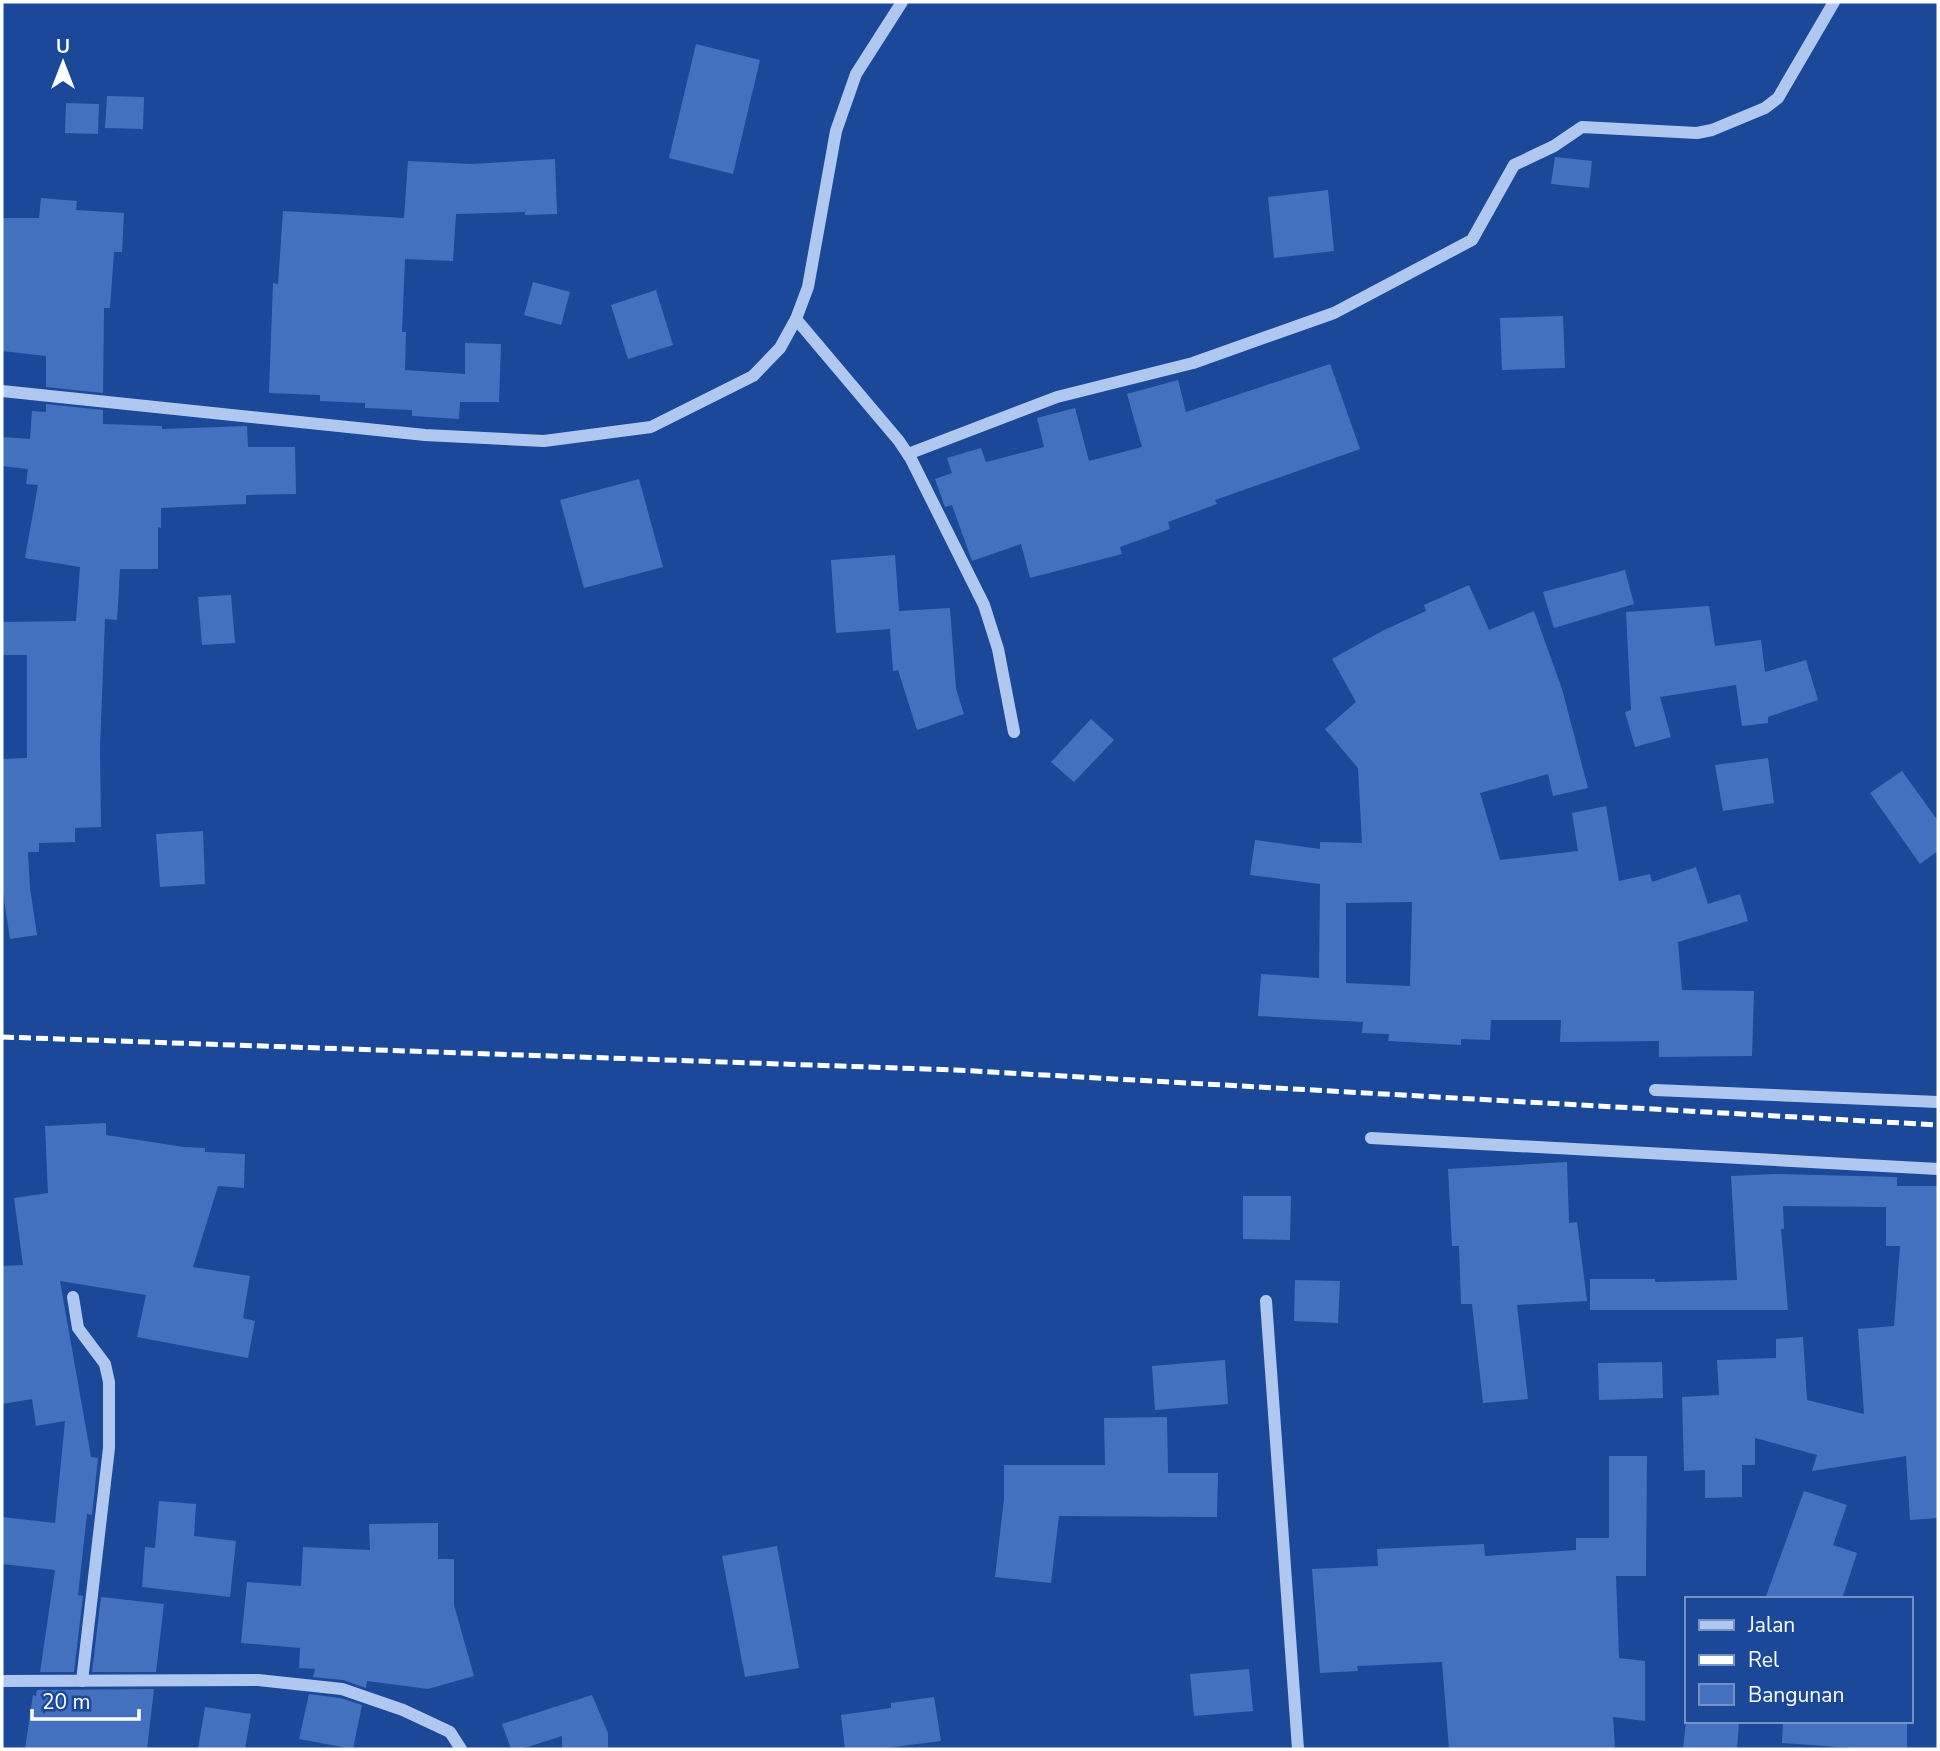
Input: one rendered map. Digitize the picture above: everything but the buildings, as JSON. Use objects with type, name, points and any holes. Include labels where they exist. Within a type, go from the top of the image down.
[{"type":"street","points":[[2,391],[425,435],[544,441],[651,427],[753,376],[780,348],[796,319],[808,288],[836,131],[856,74],[902,2]]},
{"type":"street","points":[[908,454],[1057,397],[1193,363],[1334,313],[1472,240],[1514,165],[1554,146],[1582,127],[1696,133],[1712,130],[1765,108],[1783,92],[1834,2]]},
{"type":"street","points":[[796,319],[900,441],[908,454],[988,616],[998,649],[1014,732]]},
{"type":"street","points":[[1655,1090],[1938,1102]]},
{"type":"street","points":[[1371,1138],[1938,1169]]},
{"type":"street","points":[[73,1297],[78,1328],[105,1364],[110,1408],[109,1448],[82,1681]]},
{"type":"street","points":[[1266,1301],[1298,1749]]},
{"type":"street","points":[[2,1681],[258,1680],[342,1689],[403,1710],[450,1732],[461,1749]]},
{"type":"railway","points":[[2,1037],[955,1070],[1938,1125]]}]
